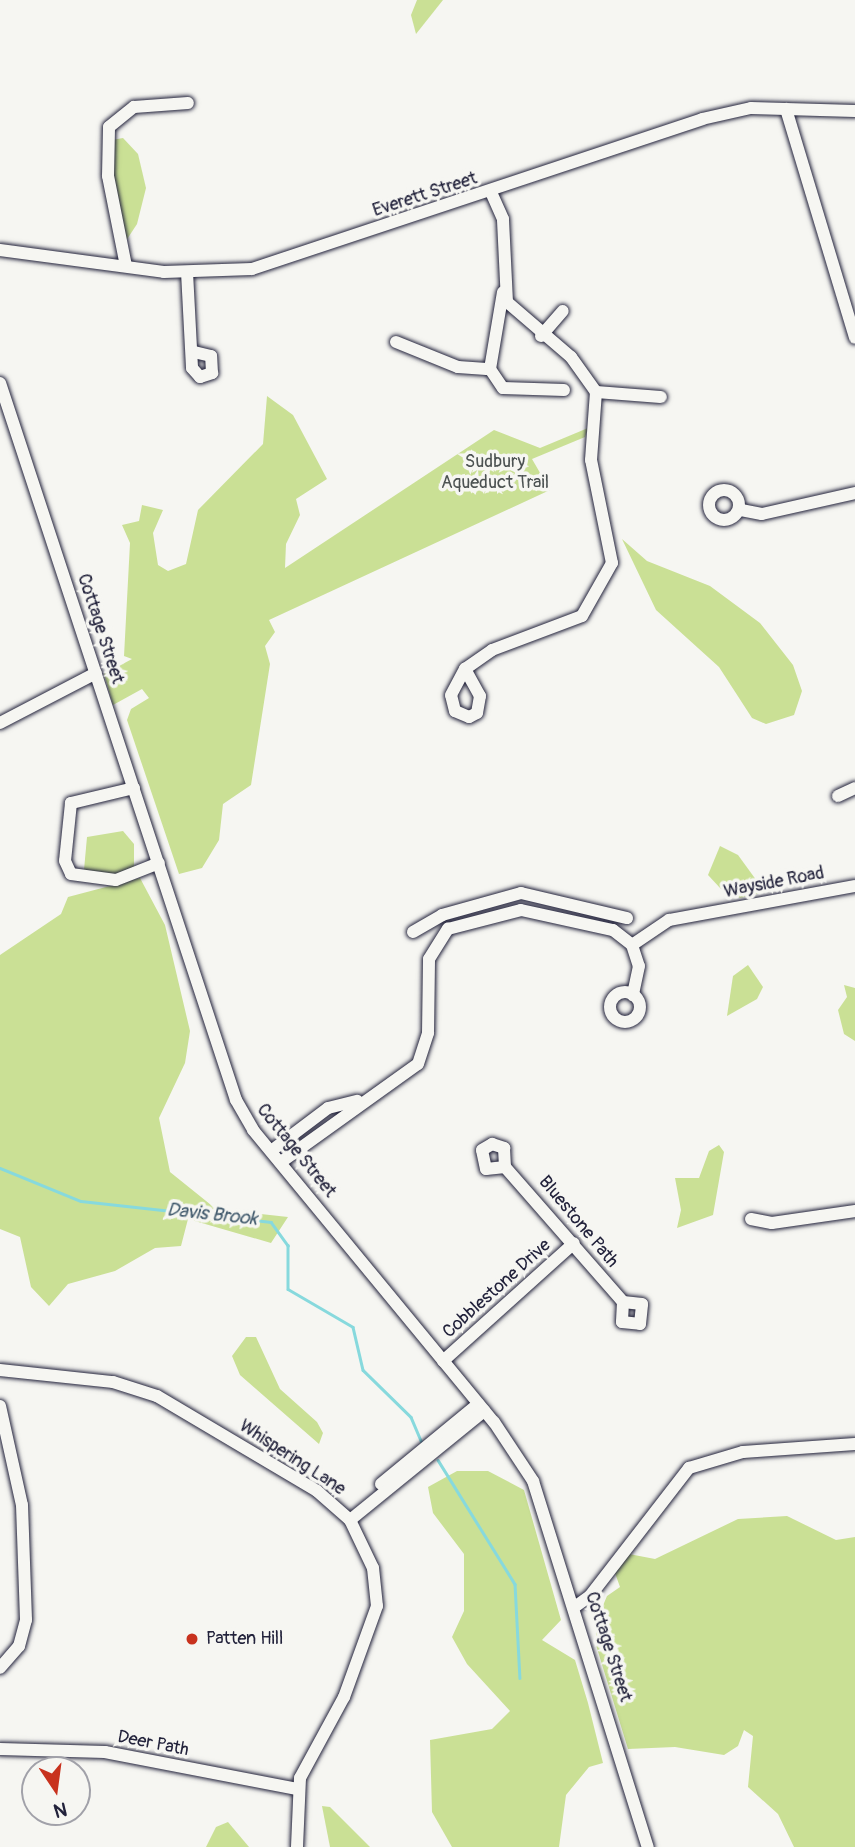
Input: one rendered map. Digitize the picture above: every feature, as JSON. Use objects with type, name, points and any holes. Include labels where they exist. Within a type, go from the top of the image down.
[{"type":"street","points":[[126,266],[108,176],[109,127],[134,107],[188,103]]},
{"type":"street","points":[[786,109],[855,338]]},
{"type":"street","name":"Everett Street","points":[[0,250],[187,272],[252,269],[491,192],[702,118],[786,109],[855,111]]},
{"type":"street","points":[[491,192],[503,219],[503,292],[490,369],[503,388],[564,390]]},
{"type":"street","points":[[187,272],[194,352]]},
{"type":"street","points":[[465,669],[492,650],[582,616],[608,580],[612,545],[591,460],[596,392],[571,357],[541,336],[503,292]]},
{"type":"street","points":[[541,336],[563,311]]},
{"type":"street","points":[[396,342],[470,370],[490,369]]},
{"type":"street","name":"Cottage Street","points":[[0,383],[236,1100],[271,1151],[481,1407],[539,1494],[649,1847]]},
{"type":"street","points":[[596,392],[661,397]]},
{"type":"street","points":[[741,510],[762,514],[855,493]]},
{"type":"street","points":[[0,723],[96,673]]},
{"type":"street","points":[[838,796],[855,788]]},
{"type":"street","points":[[134,789],[71,803],[65,861],[71,874],[116,880],[159,863]]},
{"type":"street","name":"Wayside Road","points":[[632,945],[650,928],[700,915],[855,886]]},
{"type":"street","points":[[521,893],[521,910]]},
{"type":"street","points":[[413,932],[434,920],[521,893],[586,906],[627,918]]},
{"type":"street","points":[[582,922],[586,906]]},
{"type":"street","points":[[281,1162],[363,1100],[418,1063],[425,1051],[425,976],[442,935],[521,910],[613,930],[632,945],[639,966],[633,995]]},
{"type":"street","points":[[434,920],[442,935]]},
{"type":"street","points":[[271,1151],[328,1108],[363,1100]]},
{"type":"street","name":"Bluestone Path","points":[[505,1167],[623,1302]]},
{"type":"street","points":[[751,1219],[772,1223],[855,1211]]},
{"type":"street","name":"Cobblestone Drive","points":[[443,1361],[574,1243]]},
{"type":"street","name":"Whispering Lane","points":[[0,1370],[144,1391],[310,1486],[347,1517],[373,1569],[377,1606],[349,1687],[298,1789],[297,1847]]},
{"type":"street","points":[[0,1406],[22,1504],[26,1620],[19,1646],[0,1668]]},
{"type":"street","points":[[347,1517],[481,1407]]},
{"type":"street","points":[[576,1606],[590,1596],[689,1468],[743,1452],[855,1444]]},
{"type":"street","name":"Deer Path","points":[[0,1749],[105,1752],[298,1789]]},
{"type":"green space","points":[[417,0],[443,0],[416,34],[411,15]]},
{"type":"green space","points":[[123,138],[138,154],[146,188],[137,224],[120,250],[106,198],[112,140]]},
{"type":"green space","name":"Sudbury Aqueduct Trail","points":[[267,396],[293,415],[327,479],[296,499],[300,515],[286,544],[285,568],[494,430],[540,448],[588,428],[585,437],[532,459],[550,490],[269,620],[275,632],[265,646],[270,664],[251,785],[223,804],[219,840],[202,868],[179,874],[127,720],[131,709],[149,698],[142,689],[113,705],[104,674],[132,659],[124,656],[130,543],[122,525],[139,521],[142,505],[163,510],[153,533],[158,565],[168,571],[186,564],[198,510],[263,444]]},
{"type":"green space","points":[[622,539],[647,561],[710,586],[760,623],[793,665],[802,691],[794,715],[766,724],[752,718],[719,667],[656,610]]},
{"type":"green space","points":[[123,831],[134,844],[134,869],[114,875],[84,870],[87,837]]},
{"type":"green space","points":[[720,846],[738,855],[765,892],[740,898],[721,889],[708,875]]},
{"type":"green space","points":[[140,878],[165,925],[190,1031],[185,1063],[159,1118],[170,1172],[216,1209],[288,1217],[271,1243],[188,1219],[181,1246],[155,1248],[115,1271],[68,1284],[49,1306],[31,1287],[20,1237],[0,1229],[0,955],[61,914],[68,897]]},
{"type":"green space","points":[[748,965],[763,987],[757,999],[727,1016],[733,976]]},
{"type":"green space","points":[[844,985],[855,988],[855,1041],[844,1034],[838,1010],[847,997]]},
{"type":"green space","points":[[719,1145],[724,1152],[713,1215],[677,1228],[681,1210],[675,1178],[699,1178],[709,1151]]},
{"type":"green space","points":[[246,1337],[256,1337],[280,1389],[317,1422],[323,1433],[319,1444],[240,1375],[232,1356]]},
{"type":"green space","points":[[457,1471],[488,1471],[524,1490],[561,1620],[542,1640],[575,1660],[588,1703],[603,1763],[589,1767],[566,1795],[559,1847],[452,1847],[432,1812],[430,1740],[492,1729],[510,1711],[467,1664],[452,1637],[464,1611],[464,1554],[433,1513],[428,1487]]},
{"type":"green space","points":[[787,1516],[836,1540],[855,1537],[855,1847],[794,1847],[778,1814],[748,1787],[753,1736],[744,1730],[738,1746],[724,1755],[675,1747],[628,1749],[596,1645],[596,1622],[607,1596],[620,1587],[615,1573],[629,1554],[655,1559],[738,1519]]},
{"type":"green space","points":[[322,1806],[330,1807],[370,1847],[330,1847]]},
{"type":"green space","points":[[228,1822],[249,1847],[206,1847],[216,1827]]},
{"type":"waterway","name":"Davis Brook","points":[[0,1168],[81,1201],[271,1222],[288,1245],[288,1289],[353,1327],[363,1370],[411,1417],[421,1441]]},
{"type":"waterway","name":"Davis Brook","points":[[438,1460],[515,1584],[520,1678]]},
{"type":"place","name":"Patten Hill","points":[[192,1639]]}]
